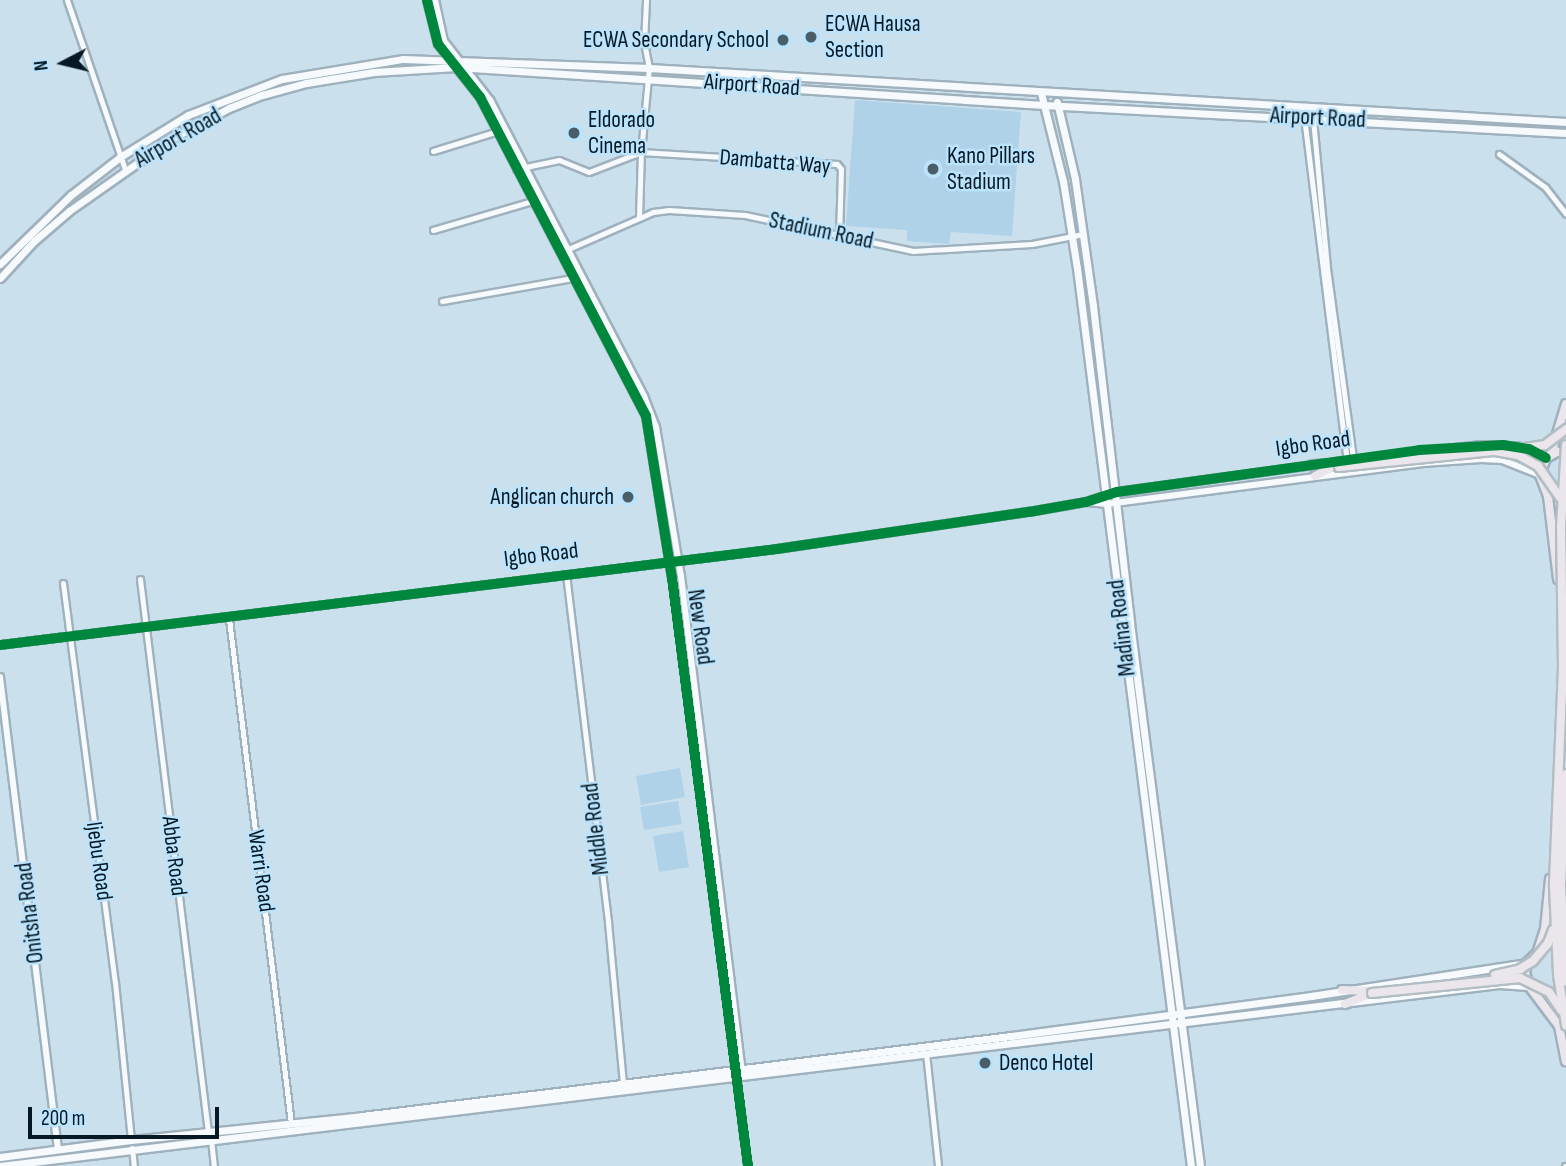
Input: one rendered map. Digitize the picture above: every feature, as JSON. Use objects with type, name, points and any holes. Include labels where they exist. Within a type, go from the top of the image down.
[{"type":"main road","name":"Airport Road","points":[[0,264],[71,195],[120,157],[188,115],[282,79],[403,60],[448,60],[466,67],[1044,105],[1566,133]]},
{"type":"main road","name":"Airport Road","points":[[0,278],[43,233],[125,169],[173,138],[229,108],[289,87],[336,77],[457,63],[649,68],[1566,122]]},
{"type":"main road","name":"Madina Road","points":[[1041,93],[1072,237],[1129,692],[1143,774],[1191,1166]]},
{"type":"main road","name":"Madina Road","points":[[1054,93],[1083,234],[1200,1166]]},
{"type":"main road","points":[[225,99],[229,108]]},
{"type":"main road","points":[[1566,404],[1540,475],[1548,496],[1556,540],[1560,636],[1549,903],[1537,953],[1527,963],[1525,973],[1531,988],[1559,1026],[1566,1061]]},
{"type":"main road","points":[[1315,476],[1345,463],[1465,449],[1534,449],[1551,442],[1566,429]]},
{"type":"main road","points":[[1565,1021],[1554,924],[1564,640],[1566,445]]},
{"type":"main road","points":[[1549,456],[1566,452]]},
{"type":"main road","points":[[1313,465],[1443,454],[1509,453],[1538,466],[1564,502]]},
{"type":"main road","points":[[1548,496],[1564,502]]},
{"type":"main road","points":[[209,1135],[292,1123],[412,1113],[623,1084],[738,1076],[1172,1019],[1182,1022],[1499,984],[1531,988],[1549,995],[1566,984],[1561,886],[1566,774]]},
{"type":"main road","points":[[1345,1004],[1371,992],[1520,969],[1540,954],[1554,924]]},
{"type":"main road","points":[[1537,953],[1550,950],[1566,959]]},
{"type":"main road","points":[[0,1157],[412,1113],[926,1053],[1172,1019],[1181,1013],[1527,963]]},
{"type":"main road","points":[[1342,990],[1371,992],[1520,978],[1549,992],[1565,1021]]},
{"type":"main road","points":[[0,1166],[131,1144]]},
{"type":"street","points":[[67,0],[125,169]]},
{"type":"street","points":[[427,0],[434,36],[448,60]]},
{"type":"street","name":"New Road","points":[[435,0],[444,41],[475,89],[560,238],[649,414],[678,560],[748,1166]]},
{"type":"street","points":[[639,218],[641,152],[649,68],[644,43],[646,0]]},
{"type":"street","name":"New Road","points":[[466,67],[485,91],[552,241],[615,346]]},
{"type":"street","points":[[1308,118],[1345,463]]},
{"type":"street","points":[[433,151],[498,131]]},
{"type":"street","points":[[520,168],[559,160],[589,172],[641,152]]},
{"type":"street","name":"Dambatta Way","points":[[641,152],[837,164],[841,169],[839,237]]},
{"type":"street","points":[[1499,154],[1545,187],[1566,214]]},
{"type":"street","points":[[433,230],[532,201]]},
{"type":"street","name":"Stadium Road","points":[[566,250],[639,218],[669,210],[731,214],[839,237],[931,252],[1032,244],[1083,234]]},
{"type":"street","points":[[552,241],[560,238]]},
{"type":"street","points":[[442,301],[573,278]]},
{"type":"street","name":"New Road","points":[[649,414],[738,1076]]},
{"type":"street","name":"Igbo Road","points":[[1345,463],[1481,445],[1517,446],[1549,456]]},
{"type":"street","name":"Igbo Road","points":[[1086,502],[1107,504],[1315,476],[1481,459],[1502,460],[1540,475]]},
{"type":"street","name":"Igbo Road","points":[[0,645],[146,625],[229,619],[777,549],[1086,502],[1117,492],[1313,465]]},
{"type":"street","name":"Middle Road","points":[[566,574],[608,922],[623,1084]]},
{"type":"street","name":"Abba Road","points":[[140,579],[214,1166]]},
{"type":"street","name":"Ijebu Road","points":[[63,583],[115,982],[134,1166]]},
{"type":"street","name":"Warri Road","points":[[229,619],[292,1123]]},
{"type":"street","name":"Onitsha Road","points":[[0,677],[58,1149]]},
{"type":"street","points":[[1129,692],[1139,690]]},
{"type":"street","points":[[926,1053],[938,1166]]},
{"type":"street","points":[[63,1157],[64,1166]]},
{"type":"shaded area","name":"Kano Pillars Stadium","points":[[855,100],[1021,112],[1012,236],[951,232],[949,244],[907,241],[907,230],[846,226]]},
{"type":"shaded area","points":[[680,768],[685,797],[641,805],[636,776]]},
{"type":"shaded area","points":[[678,801],[682,824],[644,830],[640,807]]},
{"type":"shaded area","points":[[683,831],[689,867],[659,872],[653,836]]},
{"type":"cycle path","points":[[427,0],[438,44],[480,97],[646,416],[672,578],[748,1166]]},
{"type":"cycle path","points":[[0,645],[777,549],[1029,512],[1086,502],[1117,492],[1419,450],[1503,445],[1529,449],[1546,458]]},
{"type":"place","name":"ECWA Hausa Section","points":[[811,37]]},
{"type":"place","name":"ECWA Secondary School","points":[[783,40]]},
{"type":"place","name":"Eldorado Cinema","points":[[574,133]]},
{"type":"place","name":"Kano Pillars Stadium","points":[[933,169]]},
{"type":"place","name":"Anglican church","points":[[628,497]]},
{"type":"place","name":"Denco Hotel","points":[[985,1063]]}]
